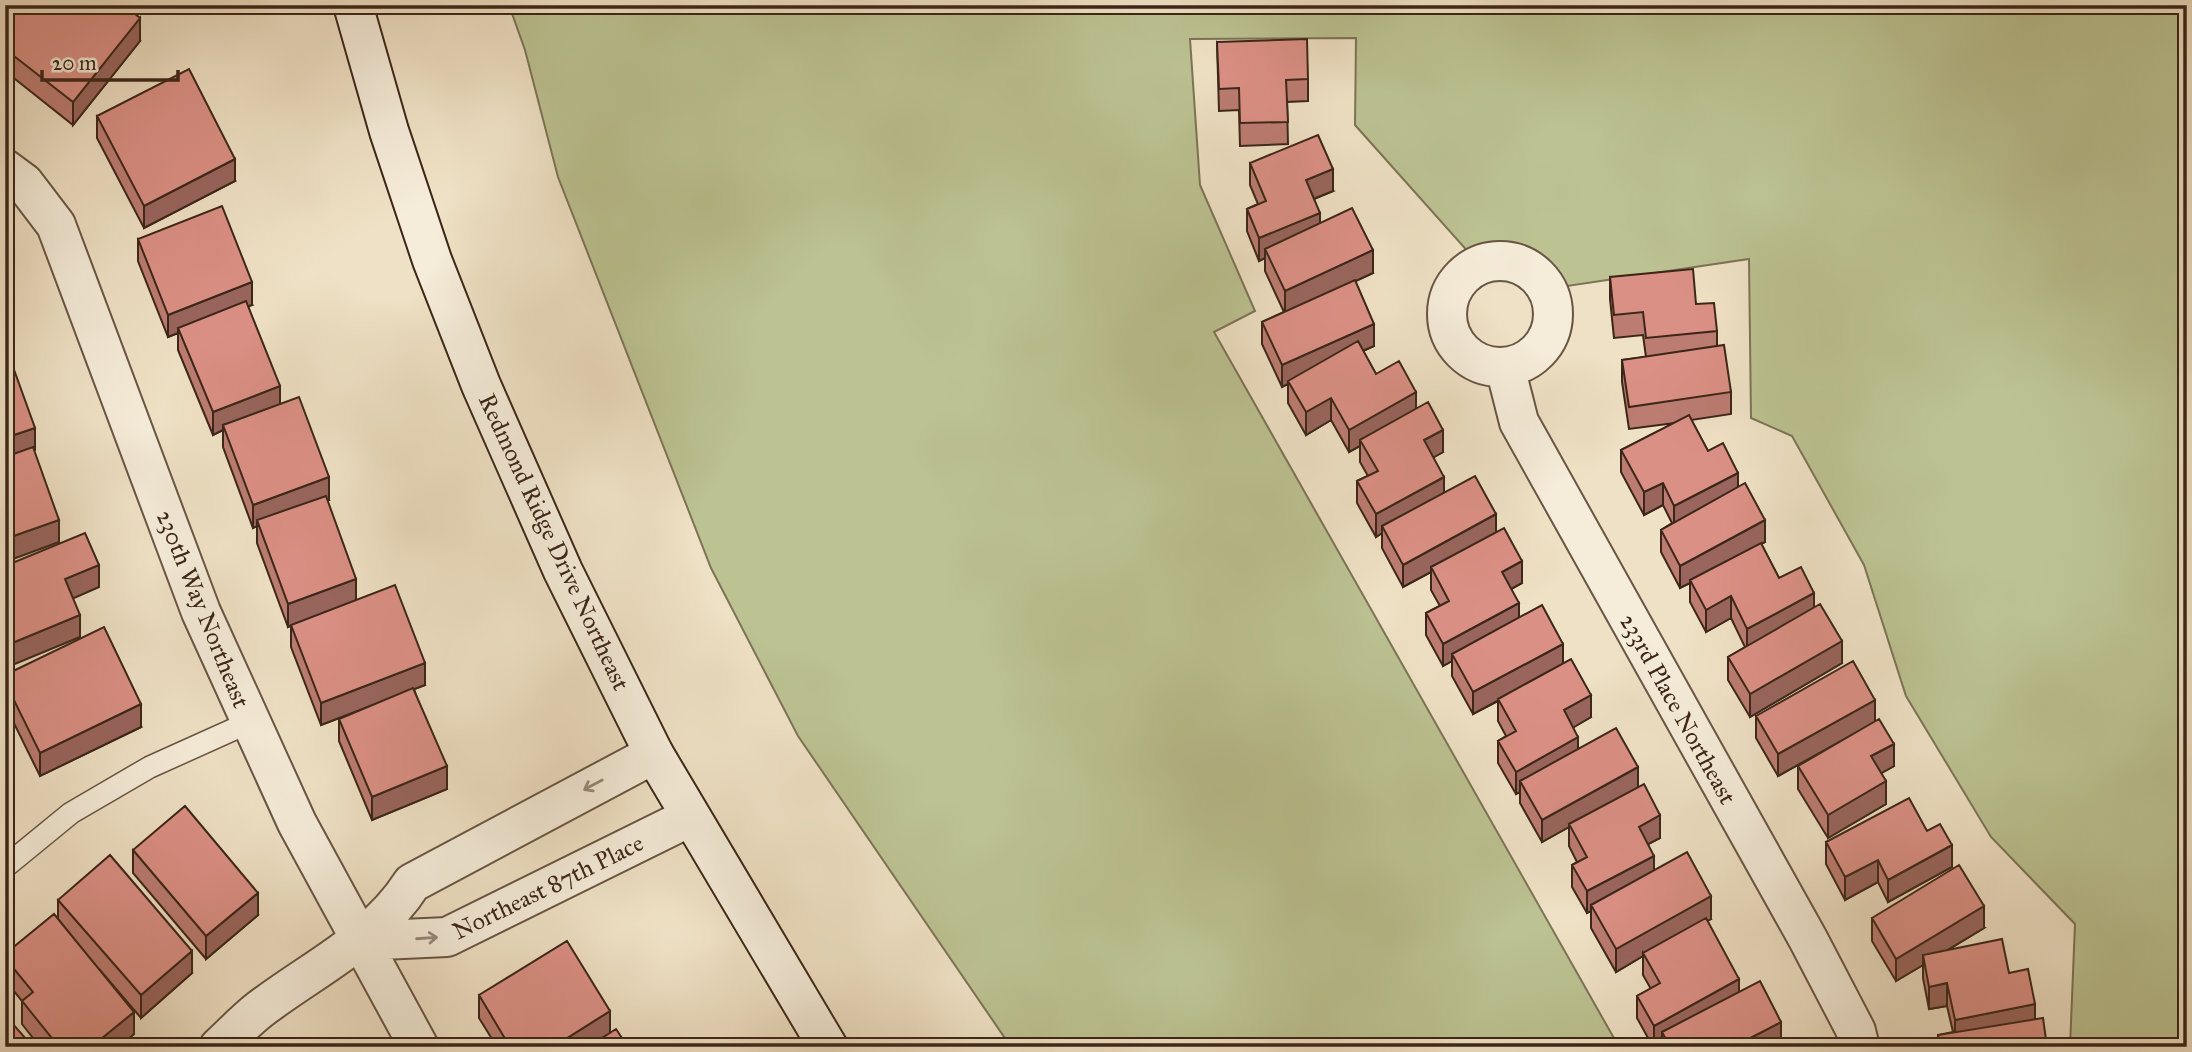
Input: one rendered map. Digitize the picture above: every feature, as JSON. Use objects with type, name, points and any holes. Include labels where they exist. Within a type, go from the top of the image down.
[{"type":"street","name":"Redmond Ridge Drive Northeast","points":[[353,5],[389,131],[427,247],[481,385],[564,571],[654,754],[828,1047]]},
{"type":"street","name":"230th Way Northeast","points":[[5,169],[24,183],[46,208],[60,235],[197,600],[250,722],[297,823],[419,1047]]},
{"type":"street","name":"233rd Place Northeast","points":[[1505,367],[1519,422],[1808,939],[1856,1031],[1860,1047]]},
{"type":"street","points":[[219,1047],[257,1012],[359,941],[402,899],[412,883],[654,754]]},
{"type":"street","name":"Northeast 87th Place","points":[[359,941],[447,937],[690,817]]},
{"type":"lane","points":[[5,867],[71,813],[150,767],[250,722]]},
{"type":"green space","points":[[509,5],[2187,5],[2187,1047],[2070,1047],[2075,924],[1991,837],[1906,696],[1864,565],[1792,436],[1751,418],[1749,259],[1547,289],[1534,273],[1518,264],[1479,264],[1355,125],[1356,38],[1190,39],[1200,185],[1255,311],[1214,332],[1619,1047],[1011,1047],[798,736],[711,568],[558,177],[525,50]]},
{"type":"building","points":[[14,5],[124,5],[140,18],[73,102],[5,49],[5,15]]},
{"type":"building","points":[[1307,39],[1308,79],[1286,80],[1288,122],[1240,123],[1239,88],[1219,89],[1217,42]]},
{"type":"building","points":[[189,69],[235,159],[144,206],[97,116]]},
{"type":"building","points":[[1318,135],[1333,169],[1306,180],[1320,213],[1259,238],[1247,209],[1266,201],[1250,163]]},
{"type":"building","points":[[222,206],[252,282],[168,315],[138,239]]},
{"type":"building","points":[[1352,208],[1373,250],[1285,291],[1265,249]]},
{"type":"building","points":[[1693,269],[1696,304],[1714,303],[1717,331],[1646,338],[1643,312],[1614,315],[1610,277]]},
{"type":"building","points":[[1355,280],[1374,324],[1282,365],[1262,322]]},
{"type":"building","points":[[246,301],[280,386],[213,412],[178,328]]},
{"type":"building","points":[[5,306],[13,324],[5,328]]},
{"type":"building","points":[[1358,341],[1376,374],[1399,361],[1416,392],[1349,430],[1331,398],[1306,412],[1288,381]]},
{"type":"building","points":[[1724,345],[1731,392],[1629,407],[1622,360]]},
{"type":"building","points":[[8,353],[35,428],[5,438],[5,354]]},
{"type":"building","points":[[299,397],[329,477],[253,505],[223,425]]},
{"type":"building","points":[[1428,402],[1443,430],[1424,440],[1444,477],[1376,514],[1357,481],[1378,471],[1360,440]]},
{"type":"building","points":[[1689,415],[1708,451],[1723,443],[1738,473],[1674,506],[1663,483],[1644,492],[1621,450]]},
{"type":"building","points":[[33,447],[59,520],[5,539],[5,457]]},
{"type":"building","points":[[1475,476],[1496,514],[1403,565],[1382,526]]},
{"type":"building","points":[[1745,483],[1765,520],[1680,566],[1661,530]]},
{"type":"building","points":[[326,496],[356,579],[288,604],[257,520]]},
{"type":"building","points":[[1504,528],[1522,561],[1502,572],[1519,603],[1443,644],[1426,613],[1449,601],[1431,567]]},
{"type":"building","points":[[85,533],[99,565],[65,579],[80,615],[5,646],[5,566]]},
{"type":"building","points":[[1761,543],[1779,578],[1801,567],[1814,593],[1747,629],[1731,596],[1706,610],[1690,580]]},
{"type":"building","points":[[395,585],[425,663],[321,703],[291,625]]},
{"type":"building","points":[[1820,604],[1842,641],[1750,694],[1728,657]]},
{"type":"building","points":[[1542,605],[1563,644],[1473,692],[1452,654]]},
{"type":"building","points":[[104,627],[141,704],[40,753],[5,682],[5,675]]},
{"type":"building","points":[[1571,659],[1591,695],[1564,710],[1578,737],[1516,772],[1498,741],[1516,731],[1498,699]]},
{"type":"building","points":[[1853,661],[1875,700],[1778,754],[1756,716]]},
{"type":"building","points":[[413,688],[447,766],[372,797],[339,719]]},
{"type":"building","points":[[1879,719],[1894,744],[1871,756],[1886,781],[1828,815],[1798,766]]},
{"type":"building","points":[[1616,728],[1638,767],[1542,820],[1520,781]]},
{"type":"building","points":[[1644,784],[1660,815],[1639,827],[1654,856],[1587,891],[1572,865],[1587,857],[1569,824]]},
{"type":"building","points":[[1909,798],[1927,831],[1940,824],[1952,845],[1888,880],[1878,860],[1845,877],[1826,842]]},
{"type":"building","points":[[185,806],[258,893],[206,936],[133,850]]},
{"type":"building","points":[[1687,852],[1711,896],[1616,949],[1591,905]]},
{"type":"building","points":[[110,855],[192,951],[141,995],[58,900]]},
{"type":"building","points":[[1959,865],[1984,906],[1896,959],[1872,918]]},
{"type":"building","points":[[54,914],[134,1012],[91,1047],[59,1047],[22,1001],[33,992],[5,958],[5,954]]},
{"type":"building","points":[[1706,918],[1739,979],[1654,1026],[1637,996],[1660,983],[1643,953]]},
{"type":"building","points":[[2002,939],[2009,973],[2028,969],[2035,1004],[1955,1020],[1947,983],[1929,987],[1923,955]]},
{"type":"building","points":[[567,941],[610,1011],[553,1047],[510,1047],[479,995]]},
{"type":"building","points":[[1760,981],[1781,1022],[1733,1047],[1670,1047],[1662,1032]]},
{"type":"building","points":[[5,1015],[33,1047],[5,1047]]},
{"type":"building","points":[[2043,1018],[2047,1047],[1940,1047],[1938,1035]]},
{"type":"building","points":[[616,1029],[628,1047],[588,1047]]}]
